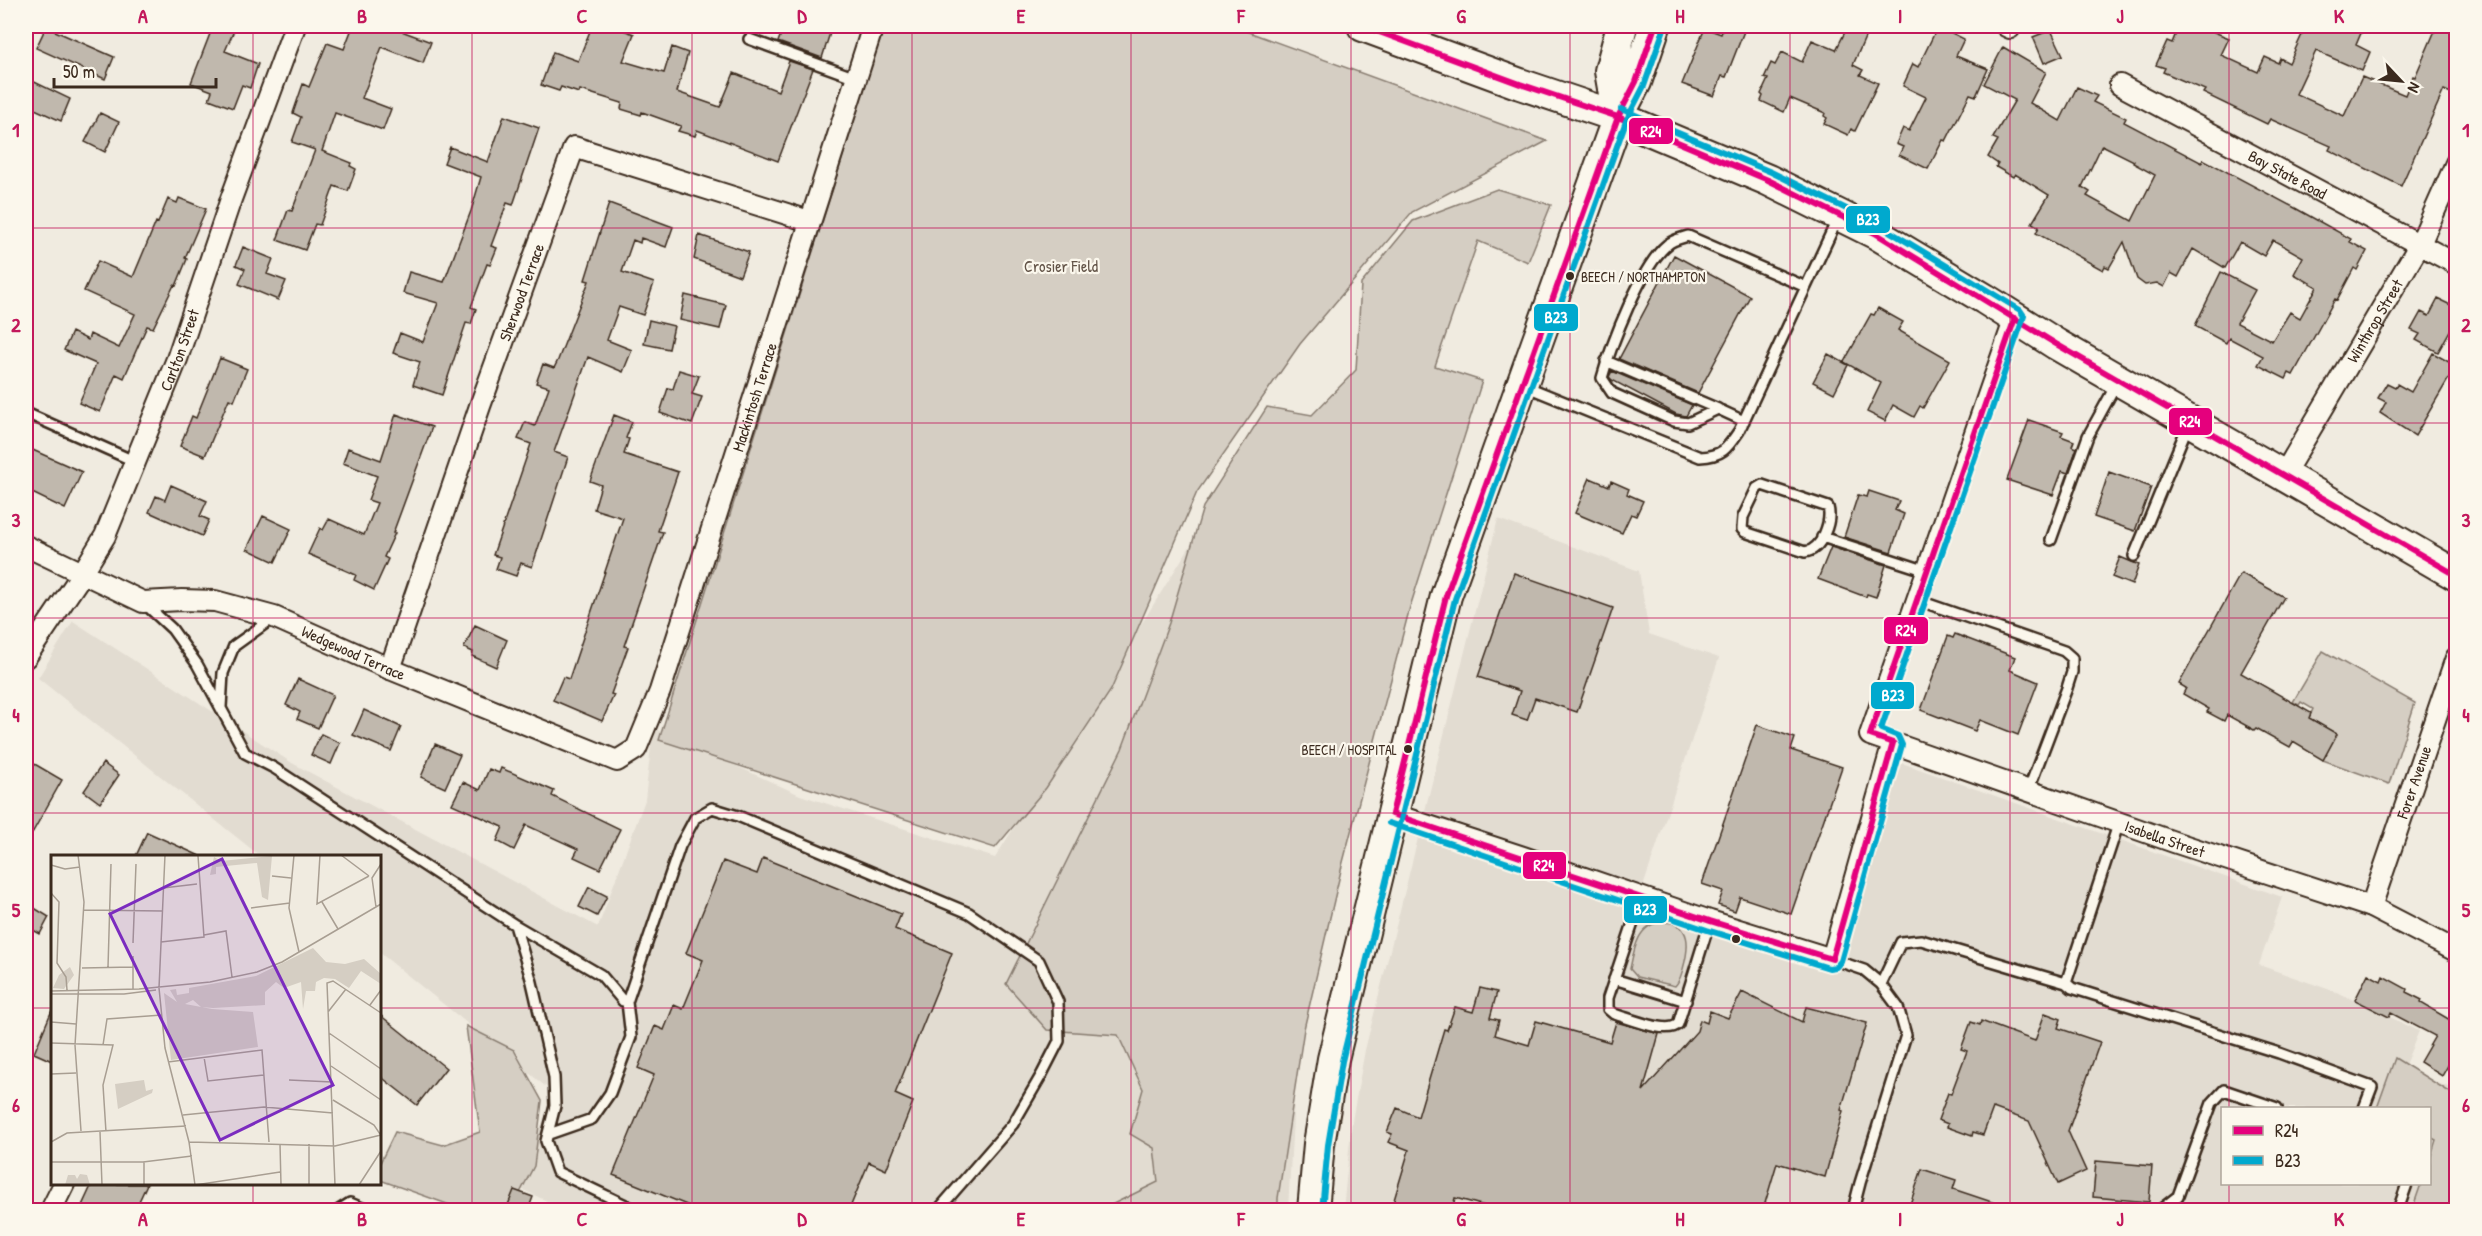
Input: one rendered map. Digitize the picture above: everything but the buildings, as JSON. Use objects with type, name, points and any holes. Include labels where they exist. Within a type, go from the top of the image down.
[{"type":"main road","points":[[1363,26],[1520,84],[1618,117],[1768,180],[1875,234],[2056,344],[2457,575]]},
{"type":"main road","points":[[1618,117],[1610,71],[1622,26]]},
{"type":"main road","points":[[1313,1210],[1319,1144],[1334,1059],[1446,596],[1618,117],[1636,82],[1655,26]]},
{"type":"street","name":"Carlton Street","points":[[26,657],[105,536],[177,359],[231,200],[295,26]]},
{"type":"street","name":"Mackintosh Terrace","points":[[620,759],[636,749],[660,691],[873,26]]},
{"type":"street","name":"Bay State Road","points":[[2120,85],[2457,264]]},
{"type":"street","name":"Sherwood Terrace","points":[[390,669],[480,406],[574,147],[809,222]]},
{"type":"street","name":"Winthrop Street","points":[[2283,474],[2420,244],[2457,163]]},
{"type":"street","points":[[1916,600],[2015,318]]},
{"type":"street","name":"Wedgewood Terrace","points":[[26,546],[143,602],[215,601],[274,617],[390,669],[617,761],[620,759]]},
{"type":"street","name":"Isabella Street","points":[[1916,600],[1870,735],[2371,907],[2457,951]]},
{"type":"street","name":"Forer Avenue","points":[[2371,907],[2457,658]]},
{"type":"street","points":[[1392,814],[1523,856],[1641,899],[1832,960],[1893,743]]},
{"type":"street","points":[[51,1210],[64,1185]]},
{"type":"lane","points":[[749,39],[856,78]]},
{"type":"lane","points":[[1522,385],[1700,457],[1715,457],[1728,447],[1744,421],[1839,216]]},
{"type":"lane","points":[[1718,409],[1688,423],[1660,416],[1612,393],[1602,378],[1612,342],[1643,275],[1667,244],[1688,236],[1806,287]]},
{"type":"lane","points":[[1606,361],[1744,421]]},
{"type":"lane","points":[[2051,540],[2088,436],[2119,380]]},
{"type":"lane","points":[[26,413],[136,462]]},
{"type":"lane","points":[[2134,556],[2190,420]]},
{"type":"lane","points":[[1762,485],[1828,507],[1831,515],[1822,537],[1815,547],[1805,552],[1745,532],[1741,525],[1755,492],[1762,485]]},
{"type":"lane","points":[[1822,537],[1927,571]]},
{"type":"lane","points":[[1916,600],[2064,651],[2072,658],[2072,672],[2067,688],[2028,791]]},
{"type":"lane","points":[[143,602],[172,629],[197,664],[245,753],[274,768],[515,925],[601,975],[627,1002]]},
{"type":"lane","points":[[221,710],[223,673],[234,646],[274,617]]},
{"type":"lane","points":[[549,1134],[592,1119],[610,1093],[631,1037],[627,1002],[680,846],[695,818],[712,808],[749,821],[969,914],[1039,961],[1058,1002],[1059,1041],[1013,1124],[939,1210]]},
{"type":"lane","points":[[2066,983],[2118,822]]},
{"type":"lane","points":[[1641,899],[1607,1004],[1608,1009],[1614,1014],[1670,1029],[1678,1024],[1710,921]]},
{"type":"lane","points":[[515,925],[532,982],[554,1077],[555,1106],[546,1141],[557,1172],[636,1210]]},
{"type":"lane","points":[[1881,984],[1901,942],[1921,940],[2066,983],[2072,988],[2278,1053],[2372,1087],[2364,1107]]},
{"type":"lane","points":[[1832,960],[1864,970],[1881,984],[1898,1007],[1906,1035],[1853,1210]]},
{"type":"lane","points":[[1614,979],[1686,1001]]},
{"type":"lane","points":[[2160,1210],[2178,1196],[2212,1103],[2224,1090],[2274,1107]]},
{"type":"lane","points":[[2398,1210],[2407,1185]]},
{"type":"lane","points":[[339,1210],[350,1203],[367,1210]]},
{"type":"shaded area","points":[[1227,487],[1299,1006],[1288,1210],[566,1210],[515,1186],[555,1094],[381,954],[381,855],[259,855],[38,678],[73,621],[292,763],[598,927],[645,800],[653,728],[800,795],[995,858]]},
{"type":"shaded area","points":[[1498,519],[1639,571],[1649,634],[1719,658],[1636,908],[1837,971],[1899,762],[2282,897],[2259,965],[2339,993],[2419,1031],[2402,1072],[2456,1089],[2456,1184],[2448,1210],[1343,1210],[1352,1121],[1365,1050]]},
{"type":"green space","name":"Crosier Field","points":[[884,26],[1232,26],[1547,141],[1412,212],[1300,344],[1197,492],[1111,690],[1046,788],[995,848],[659,740]]},
{"type":"green space","points":[[1497,189],[1551,205],[1528,262],[1478,241],[1435,366],[1482,381],[1410,607],[1342,866],[1304,1029],[1278,1210],[1101,1210],[1158,1182],[1154,1148],[1130,1134],[1143,1089],[1118,1035],[1047,1030],[1006,984],[1122,749],[1169,623],[1203,507],[1267,407],[1312,415],[1356,370],[1361,284],[1413,221]]},
{"type":"green space","points":[[2323,651],[2415,703],[2389,784],[2323,760],[2337,734],[2309,718],[2313,709],[2301,702],[2299,705],[2293,702]]},
{"type":"green space","points":[[1662,922],[1679,926],[1686,938],[1687,953],[1680,978],[1675,986],[1637,977],[1630,969],[1642,932],[1647,927]]},
{"type":"green space","points":[[466,1026],[514,1050],[542,1101],[534,1166],[511,1210],[464,1210],[381,1180],[381,1161],[395,1132],[443,1145],[480,1132]]},
{"type":"green space","points":[[2395,1058],[2456,1096],[2456,1210],[2412,1210],[2421,1185],[2431,1185],[2431,1156],[2436,1140],[2431,1138],[2431,1107],[2377,1107]]},
{"type":"transit line","name":"R24","points":[[1363,26],[1520,84],[1618,117],[1768,180],[1875,233],[2056,344],[2456,575]]},
{"type":"transit line","name":"R24","points":[[1655,26],[1636,82],[1618,117],[1446,596],[1392,814],[1710,921],[1832,959],[1893,743],[1870,735],[2015,318]]},
{"type":"transit line","name":"B23","points":[[1322,1210],[1328,1145],[1342,1061],[1455,599],[1626,121],[1644,86],[1664,29]]},
{"type":"transit line","name":"B23","points":[[1389,823],[1707,930],[1829,968],[1836,967],[1841,961],[1902,745],[1898,736],[1881,729],[2024,316],[2020,310],[1879,225],[1771,172],[1621,109]]},
{"type":"place","name":"BEECH / NORTHAMPTON","points":[[1570,276]]},
{"type":"place","name":"BEECH / HOSPITAL","points":[[1408,749]]}]
